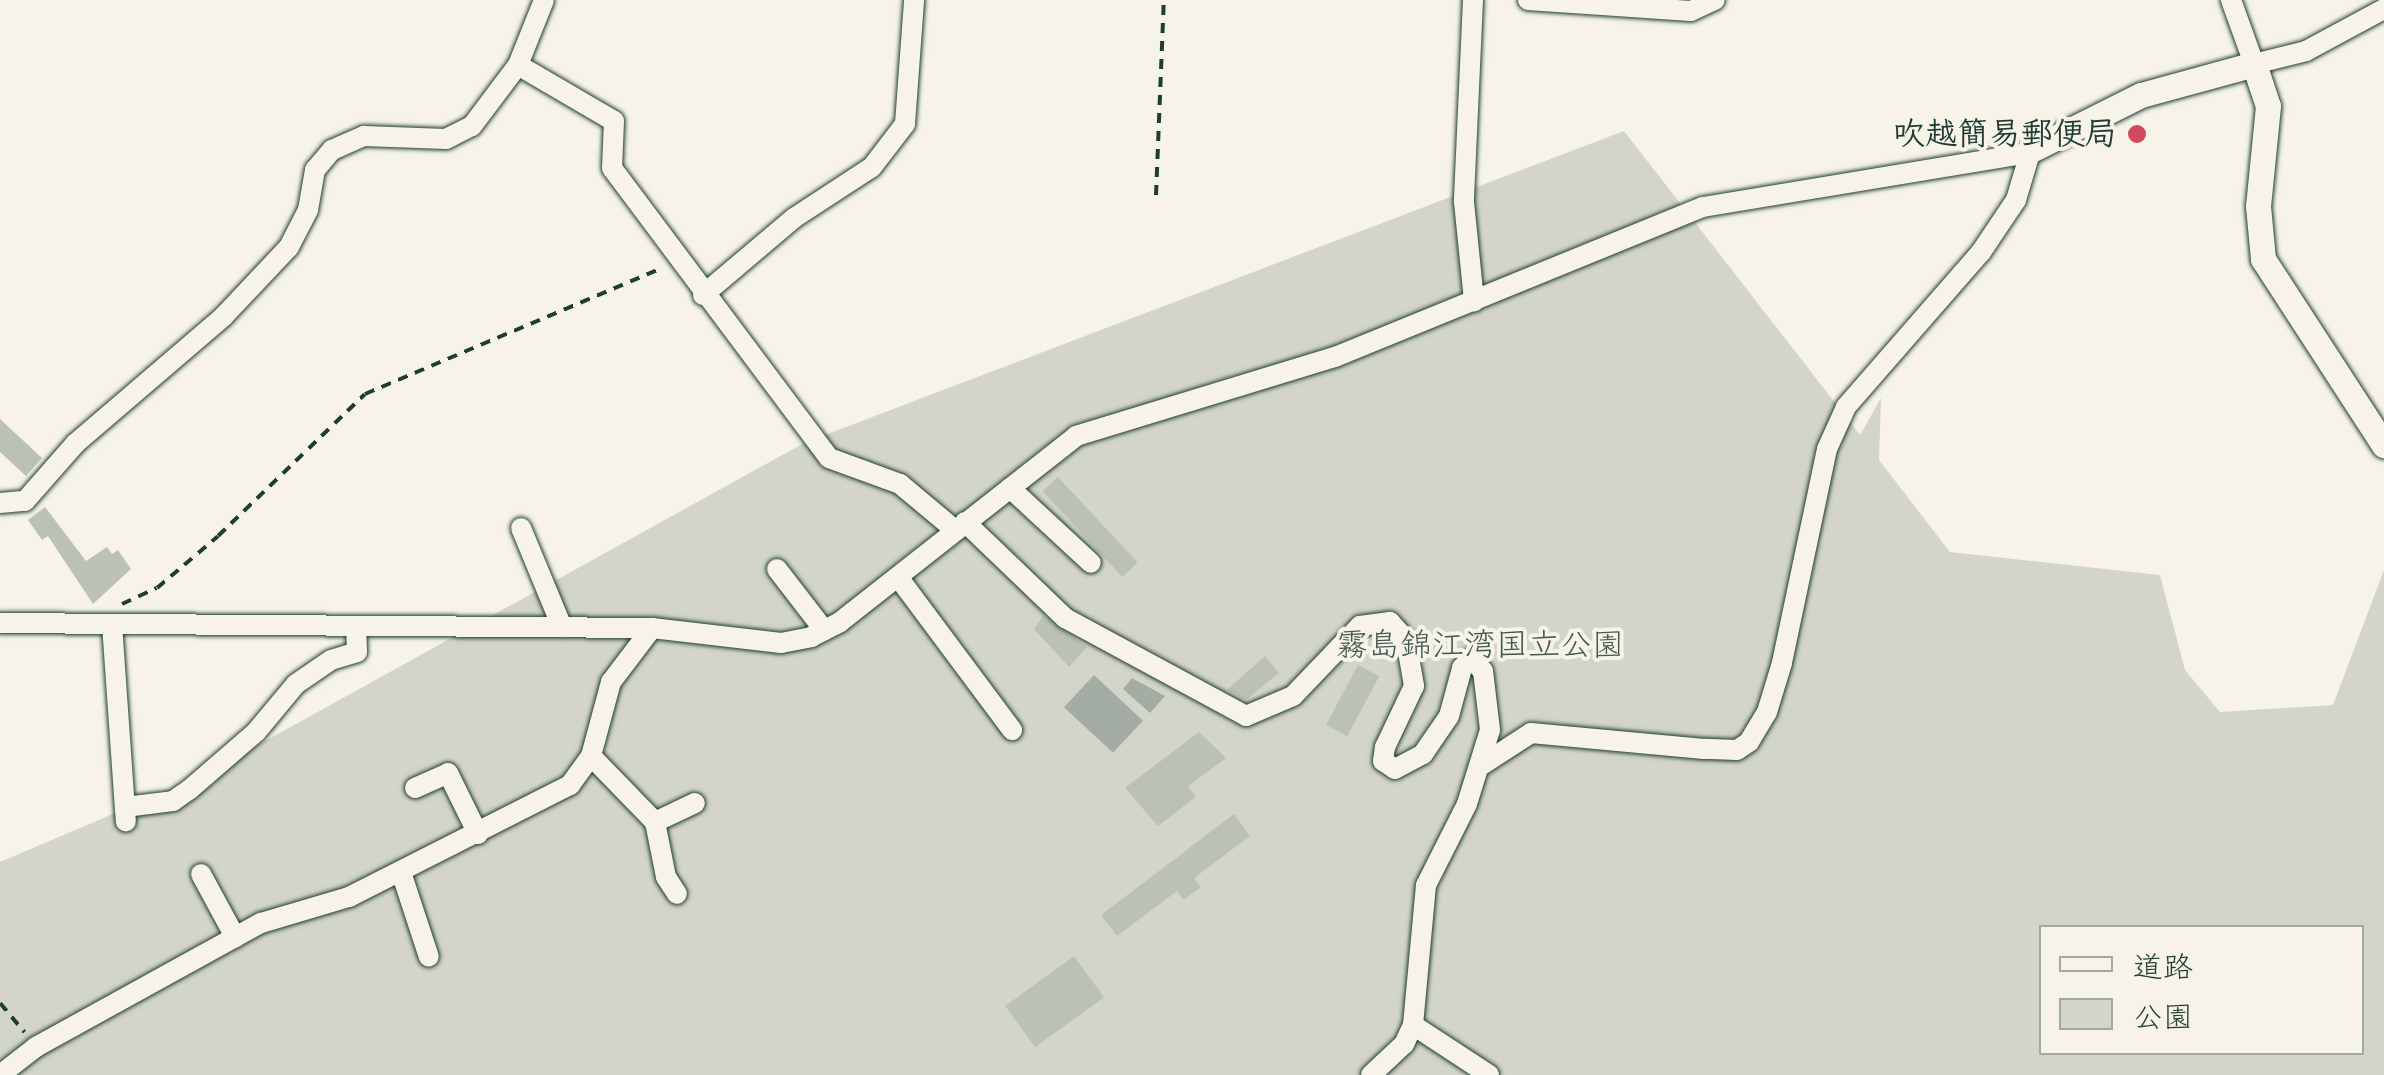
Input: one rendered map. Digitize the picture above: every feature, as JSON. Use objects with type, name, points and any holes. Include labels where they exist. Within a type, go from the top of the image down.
[{"type":"street","points":[[0,503],[25,502],[76,443],[223,317],[289,247],[308,210],[315,170],[332,150],[364,136],[446,140],[472,126],[518,64],[544,0]]},
{"type":"street","points":[[703,295],[794,218],[859,178],[905,124],[914,0]]},
{"type":"street","points":[[1473,0],[1464,202],[1474,301]]},
{"type":"street","points":[[1528,0],[1692,11],[1715,0]]},
{"type":"street","points":[[2230,0],[2268,106],[2258,206],[2263,259],[2384,445]]},
{"type":"street","points":[[0,623],[652,628],[781,643],[824,630],[1076,436],[1335,357],[1703,207],[1974,166],[2028,152],[2140,95],[2306,51],[2384,8]]},
{"type":"street","points":[[518,64],[614,121],[612,168],[662,227],[703,295],[830,458],[900,484],[960,526],[1064,618],[1246,716],[1293,696],[1360,626],[1390,622],[1406,640],[1414,686],[1385,747],[1384,761],[1395,769],[1423,754],[1450,716],[1462,668],[1472,659],[1483,671],[1490,730],[1482,765],[1426,885],[1413,1025],[1404,1044],[1371,1075]]},
{"type":"street","points":[[1482,765],[1532,733],[1704,749],[1736,750],[1748,742],[1777,679],[1827,449],[1846,407],[1982,252],[2016,200],[2028,152]]},
{"type":"street","points":[[1010,488],[1091,563]]},
{"type":"street","points":[[520,528],[562,628]]},
{"type":"street","points":[[776,569],[824,630]]},
{"type":"street","points":[[898,576],[1012,730]]},
{"type":"street","points":[[108,624],[126,814],[173,801],[190,790],[256,732],[296,684],[331,660],[358,652],[356,626]]},
{"type":"street","points":[[0,1075],[36,1047],[236,937],[402,872],[570,785],[592,756],[611,682],[652,628]]},
{"type":"street","points":[[592,756],[655,822],[666,877],[677,894]]},
{"type":"street","points":[[415,788],[448,773],[478,834]]},
{"type":"street","points":[[655,822],[696,803]]},
{"type":"street","points":[[402,872],[430,957]]},
{"type":"street","points":[[200,874],[236,937]]},
{"type":"street","points":[[1413,1025],[1489,1075]]},
{"type":"path","points":[[1156,195],[1164,0]]},
{"type":"path","points":[[108,624],[108,611],[157,588],[218,536],[365,394],[680,260]]},
{"type":"path","points":[[0,1003],[36,1047]]},
{"type":"green space","name":"霧島錦江湾国立公園","points":[[1624,131],[1860,435],[1881,398],[1879,460],[1950,552],[2160,575],[2185,670],[2220,712],[2333,705],[2384,570],[2384,1075],[0,1075],[0,862],[200,777],[804,443]]},
{"type":"shaded area","points":[[1094,675],[1143,721],[1113,753],[1064,707]]},
{"type":"shaded area","points":[[1132,678],[1165,696],[1150,713],[1123,689]]},
{"type":"building","points":[[0,419],[42,458],[26,476],[0,452]]},
{"type":"building","points":[[1058,477],[1138,563],[1122,577],[1043,491]]},
{"type":"building","points":[[45,507],[86,561],[107,547],[112,554],[118,550],[131,569],[93,604],[48,536],[42,540],[28,520]]},
{"type":"building","points":[[1043,616],[1087,647],[1069,667],[1034,629]]},
{"type":"building","points":[[1265,656],[1279,673],[1246,700],[1227,690]]},
{"type":"building","points":[[1358,665],[1379,676],[1347,736],[1326,725]]},
{"type":"building","points":[[1199,732],[1226,758],[1188,786],[1196,797],[1158,826],[1125,788]]},
{"type":"building","points":[[1234,814],[1250,836],[1194,878],[1201,887],[1184,900],[1177,891],[1117,936],[1101,915]]},
{"type":"building","points":[[1074,956],[1104,997],[1035,1047],[1005,1006]]},
{"type":"place","name":"吹越簡易郵便局","points":[[2137,134]]}]
